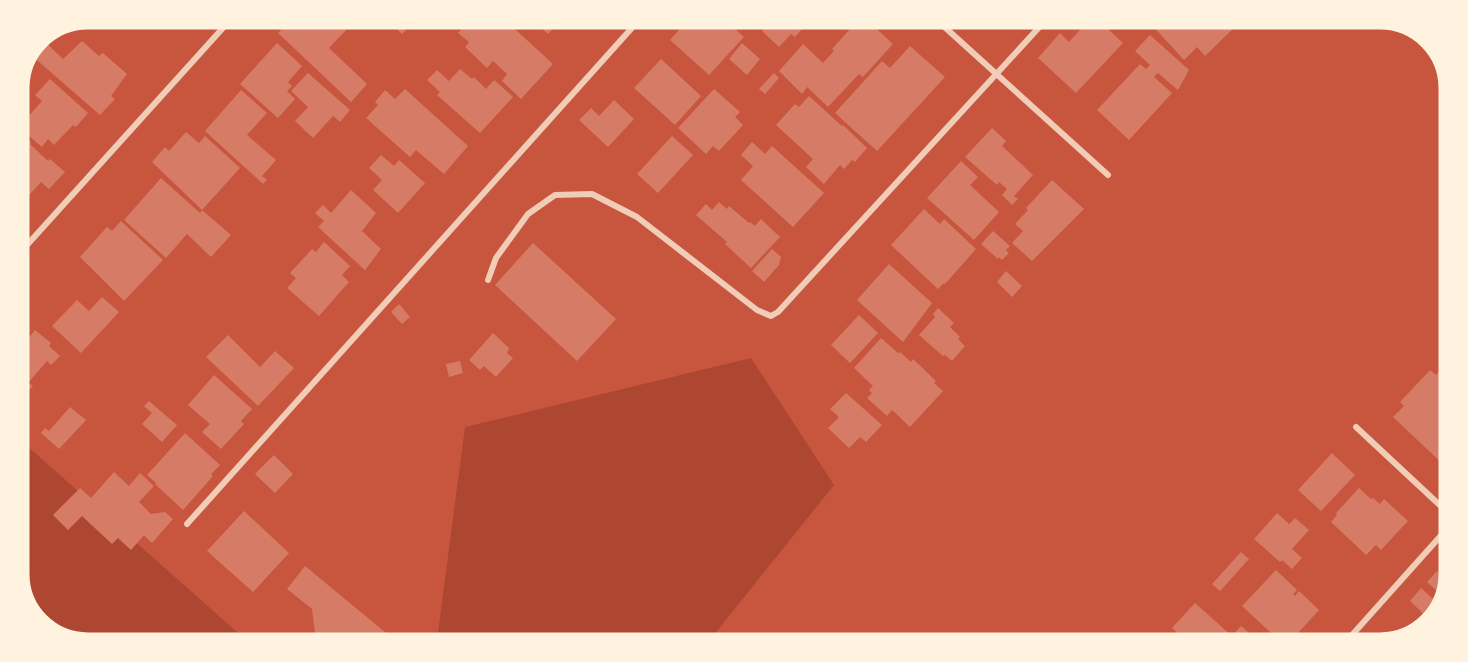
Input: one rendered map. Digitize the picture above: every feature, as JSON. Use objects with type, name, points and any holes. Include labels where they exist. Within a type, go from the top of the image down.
[{"type":"street","points":[[29,243],[223,28]]},
{"type":"street","points":[[187,524],[632,28]]},
{"type":"street","points":[[946,28],[1108,175]]},
{"type":"street","points":[[488,280],[496,258],[528,214],[555,195],[592,194],[637,218],[757,310],[771,316],[778,312],[1038,28]]},
{"type":"street","points":[[1356,427],[1440,505]]},
{"type":"street","points":[[1353,634],[1440,537]]},
{"type":"shaded area","points":[[751,358],[834,485],[715,634],[438,634],[465,427]]},
{"type":"shaded area","points":[[29,448],[239,634],[89,634],[66,629],[46,616],[32,592],[29,577]]},
{"type":"building","points":[[283,28],[348,28],[329,48],[367,84],[351,102],[278,33]]},
{"type":"building","points":[[396,28],[408,28],[402,34]]},
{"type":"building","points":[[463,28],[514,28],[553,64],[521,99],[502,81],[507,74],[493,61],[487,68],[465,47],[469,42],[458,33]]},
{"type":"building","points":[[541,28],[554,28],[548,34]]},
{"type":"building","points":[[681,28],[734,28],[744,37],[709,75],[670,40]]},
{"type":"building","points":[[765,28],[803,28],[795,37],[791,34],[779,47],[762,31]]},
{"type":"building","points":[[851,28],[876,28],[893,44],[863,77],[859,74],[828,107],[807,87],[802,94],[779,71],[803,44],[823,63],[834,51],[832,49]]},
{"type":"building","points":[[1082,28],[1109,28],[1123,43],[1076,93],[1038,58],[1060,33],[1069,42]]},
{"type":"building","points":[[1155,28],[1234,28],[1205,56],[1197,47],[1184,60]]},
{"type":"building","points":[[1150,35],[1189,70],[1178,90],[1158,73],[1154,77],[1172,93],[1129,140],[1097,110],[1140,64],[1146,69],[1150,65],[1135,51]]},
{"type":"building","points":[[82,41],[99,56],[103,53],[127,74],[111,96],[115,99],[100,115],[36,60],[48,45],[63,59]]},
{"type":"building","points":[[277,43],[302,66],[288,82],[292,86],[287,91],[295,99],[278,118],[240,84]]},
{"type":"building","points":[[742,43],[760,59],[747,75],[729,59]]},
{"type":"building","points":[[910,46],[945,77],[877,151],[835,113],[882,61],[890,68]]},
{"type":"building","points":[[661,59],[701,96],[675,125],[634,88]]},
{"type":"building","points":[[460,69],[472,79],[474,77],[486,89],[494,80],[513,97],[480,133],[437,95],[440,92],[427,80],[437,70],[449,81]]},
{"type":"building","points":[[308,73],[350,110],[340,122],[333,116],[313,138],[295,121],[308,107],[291,91]]},
{"type":"building","points":[[774,73],[779,78],[765,94],[759,89]]},
{"type":"building","points":[[50,79],[88,113],[76,127],[73,125],[54,145],[48,139],[42,147],[29,136],[29,116],[42,101],[35,95]]},
{"type":"building","points":[[405,89],[468,146],[444,174],[416,150],[410,157],[366,118],[378,105],[375,102],[385,90],[395,99]]},
{"type":"building","points":[[714,89],[740,112],[735,117],[743,125],[719,151],[713,146],[706,154],[678,128]]},
{"type":"building","points":[[241,90],[267,113],[247,135],[276,160],[262,176],[267,180],[263,184],[205,131]]},
{"type":"building","points":[[809,96],[867,148],[855,162],[852,160],[844,169],[840,165],[824,184],[806,167],[813,159],[776,125],[795,104],[799,107]]},
{"type":"building","points":[[614,100],[634,119],[608,147],[579,120],[591,108],[599,116]]},
{"type":"building","points":[[992,128],[1006,141],[1002,146],[1033,175],[1014,196],[1018,199],[1012,205],[1002,195],[1007,189],[999,182],[997,185],[965,157]]},
{"type":"building","points":[[186,132],[199,143],[205,136],[240,168],[202,210],[152,162],[165,147],[169,151]]},
{"type":"building","points":[[672,136],[693,155],[658,193],[637,174]]},
{"type":"building","points":[[29,140],[30,144],[48,161],[50,159],[65,172],[49,189],[41,182],[29,195]]},
{"type":"building","points":[[752,142],[765,154],[772,146],[824,193],[793,227],[741,180],[753,166],[741,155]]},
{"type":"building","points":[[381,155],[394,166],[399,160],[425,183],[398,213],[373,190],[382,180],[369,168]]},
{"type":"building","points":[[961,161],[978,177],[970,185],[999,212],[974,240],[927,198]]},
{"type":"building","points":[[161,178],[200,213],[202,210],[231,235],[211,257],[187,234],[166,258],[124,220]]},
{"type":"building","points":[[1052,180],[1084,209],[1032,261],[1012,243],[1023,231],[1015,224],[1028,210],[1026,208]]},
{"type":"building","points":[[351,190],[376,213],[362,231],[381,249],[365,270],[318,227],[324,221],[315,213],[323,205],[331,213]]},
{"type":"building","points":[[719,202],[727,209],[729,206],[755,226],[761,219],[780,237],[751,268],[725,244],[727,242],[696,215],[706,204],[712,210]]},
{"type":"building","points":[[924,209],[940,224],[944,219],[976,249],[938,289],[891,245]]},
{"type":"building","points":[[121,221],[163,260],[124,301],[80,257],[107,227],[112,231]]},
{"type":"building","points":[[993,231],[1010,246],[1006,250],[1009,253],[1002,260],[981,244]]},
{"type":"building","points":[[324,242],[350,266],[342,275],[349,282],[319,316],[287,288],[296,278],[290,273],[312,249],[316,252]]},
{"type":"building","points":[[533,243],[616,319],[577,361],[495,285]]},
{"type":"building","points":[[772,249],[781,257],[779,265],[764,282],[752,271]]},
{"type":"building","points":[[889,264],[932,303],[903,342],[857,300]]},
{"type":"building","points":[[1006,271],[1022,286],[1012,297],[997,282]]},
{"type":"building","points":[[102,297],[119,312],[81,353],[52,326],[77,300],[89,311]]},
{"type":"building","points":[[399,304],[410,317],[402,324],[391,312]]},
{"type":"building","points":[[938,308],[954,323],[950,327],[965,346],[952,361],[919,335],[935,317],[933,314]]},
{"type":"building","points":[[859,315],[878,333],[850,363],[831,345]]},
{"type":"building","points":[[35,330],[51,343],[49,346],[60,356],[51,365],[47,361],[29,382],[29,338]]},
{"type":"building","points":[[493,333],[509,348],[507,353],[513,358],[496,377],[484,366],[480,370],[469,360]]},
{"type":"building","points":[[228,335],[260,367],[275,351],[294,368],[258,406],[206,357]]},
{"type":"building","points":[[881,338],[911,362],[913,359],[943,391],[910,427],[892,410],[887,416],[867,398],[872,393],[869,390],[873,386],[854,368]]},
{"type":"building","points":[[460,361],[463,373],[449,377],[446,364]]},
{"type":"building","points":[[1430,370],[1436,375],[1440,371],[1440,461],[1393,417],[1404,406],[1400,402]]},
{"type":"building","points":[[214,375],[252,409],[241,421],[244,424],[221,449],[202,432],[210,424],[188,405]]},
{"type":"building","points":[[846,393],[882,425],[866,442],[860,437],[849,448],[828,428],[839,417],[830,409]]},
{"type":"building","points":[[149,401],[177,425],[162,442],[142,424],[152,413],[144,406]]},
{"type":"building","points":[[70,407],[86,420],[59,449],[41,433],[45,428],[49,431]]},
{"type":"building","points":[[185,433],[220,465],[183,510],[147,475]]},
{"type":"building","points":[[1332,453],[1355,475],[1321,511],[1298,490]]},
{"type":"building","points":[[274,455],[293,474],[275,493],[255,474]]},
{"type":"building","points":[[114,472],[129,486],[140,473],[154,486],[139,502],[151,514],[165,512],[173,519],[152,543],[144,535],[131,550],[118,538],[112,544],[82,516],[68,530],[53,515],[80,488],[91,498]]},
{"type":"building","points":[[1359,488],[1380,504],[1384,499],[1408,521],[1381,550],[1376,545],[1366,555],[1331,522],[1337,515],[1336,513]]},
{"type":"building","points":[[244,511],[289,553],[253,592],[207,551]]},
{"type":"building","points":[[1277,513],[1289,524],[1295,518],[1309,530],[1292,549],[1302,558],[1292,569],[1282,560],[1280,562],[1254,539]]},
{"type":"building","points":[[1241,552],[1249,559],[1220,591],[1212,584]]},
{"type":"building","points":[[305,566],[387,634],[315,634],[312,609],[287,589]]},
{"type":"building","points":[[1276,570],[1297,590],[1293,594],[1295,596],[1299,591],[1319,610],[1297,634],[1272,634],[1242,606]]},
{"type":"building","points":[[1437,571],[1440,574],[1436,591],[1427,582]]},
{"type":"building","points":[[1421,588],[1433,599],[1423,614],[1410,601]]},
{"type":"building","points":[[1195,603],[1230,634],[1179,634],[1172,628]]},
{"type":"building","points":[[1241,626],[1250,634],[1234,634]]}]
